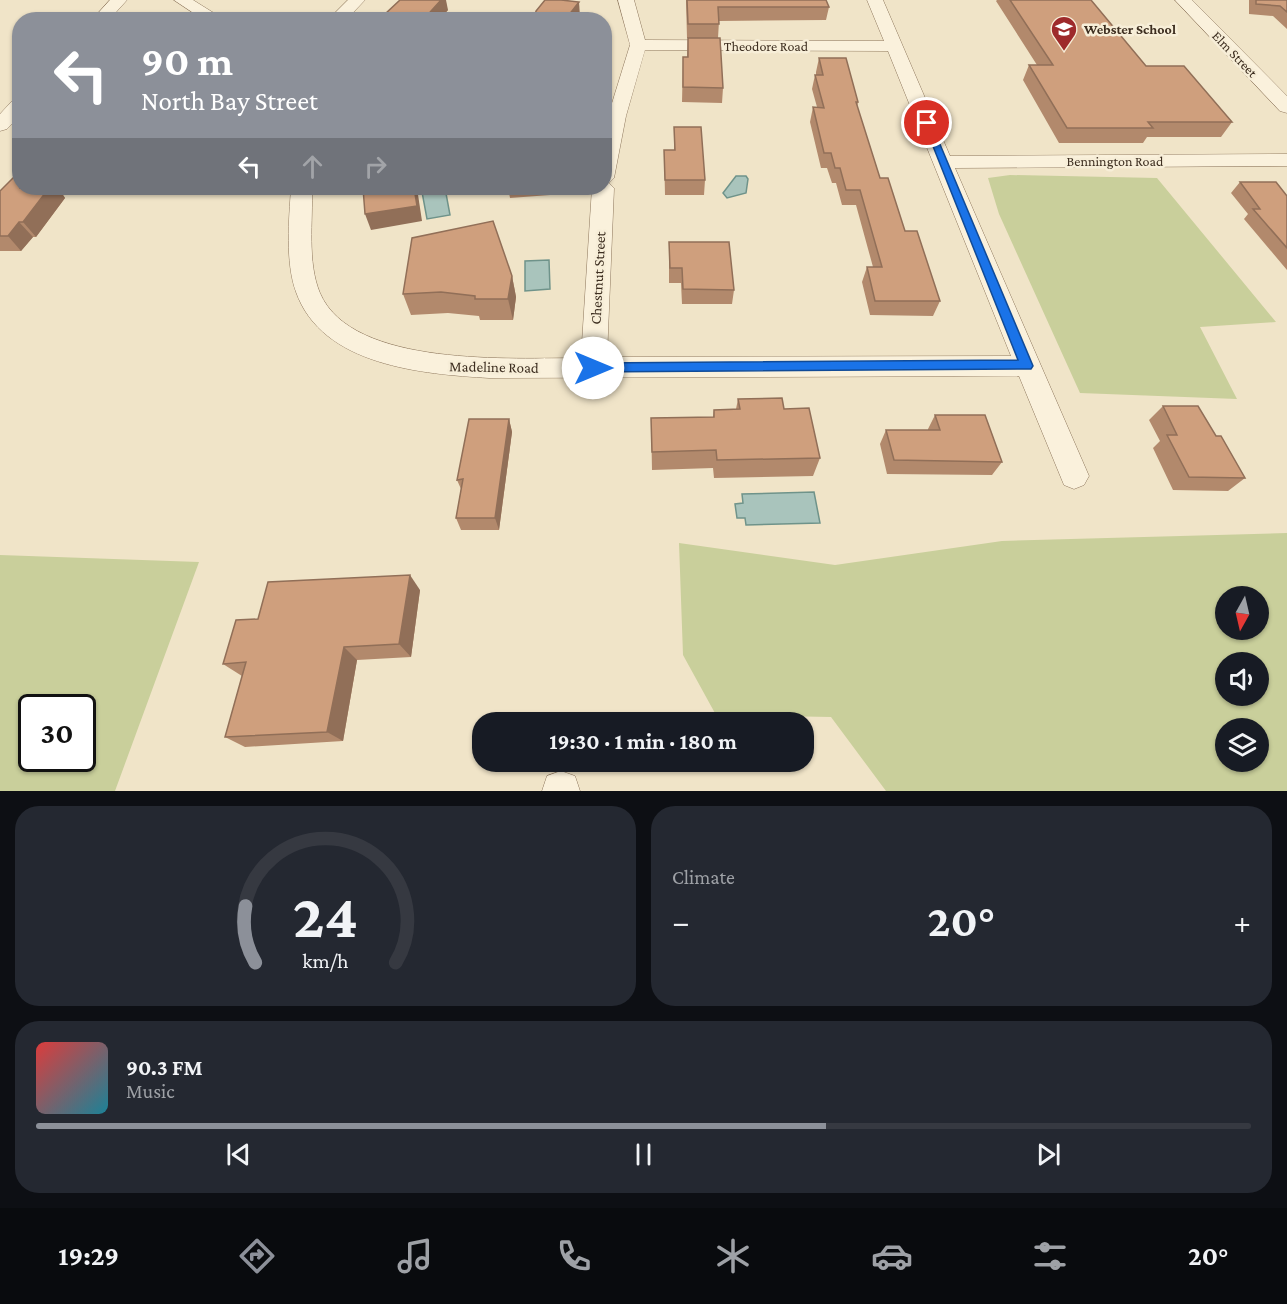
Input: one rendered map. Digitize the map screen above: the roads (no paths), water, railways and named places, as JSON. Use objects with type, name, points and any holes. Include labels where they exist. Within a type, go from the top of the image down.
[{"type":"street","points":[[108,12],[119,0]]},
{"type":"street","points":[[182,0],[203,12]]},
{"type":"street","points":[[344,12],[357,0]]},
{"type":"street","points":[[612,136],[638,45],[626,0]]},
{"type":"street","points":[[875,0],[1074,476]]},
{"type":"street","name":"Elm Street","points":[[1183,0],[1287,107]]},
{"type":"street","name":"Theodore Road","points":[[638,45],[894,46]]},
{"type":"street","points":[[0,125],[12,113]]},
{"type":"street","name":"Bennington Road","points":[[943,162],[1287,160]]},
{"type":"street","name":"Madeline Road","points":[[301,195],[307,292],[317,310],[335,328],[370,347],[395,357],[421,363],[479,367],[1027,366]]},
{"type":"street","name":"Chestnut Street","points":[[593,368],[603,195]]},
{"type":"water","points":[[736,176],[746,176],[748,179],[746,193],[727,198],[723,193]]},
{"type":"water","points":[[423,195],[446,195],[450,215],[427,219]]},
{"type":"water","points":[[549,260],[550,289],[525,291],[525,261]]},
{"type":"water","points":[[814,492],[820,523],[746,525],[745,518],[737,518],[735,504],[743,503],[742,494]]},
{"type":"place","name":"Webster School","points":[[1064,52]]}]
